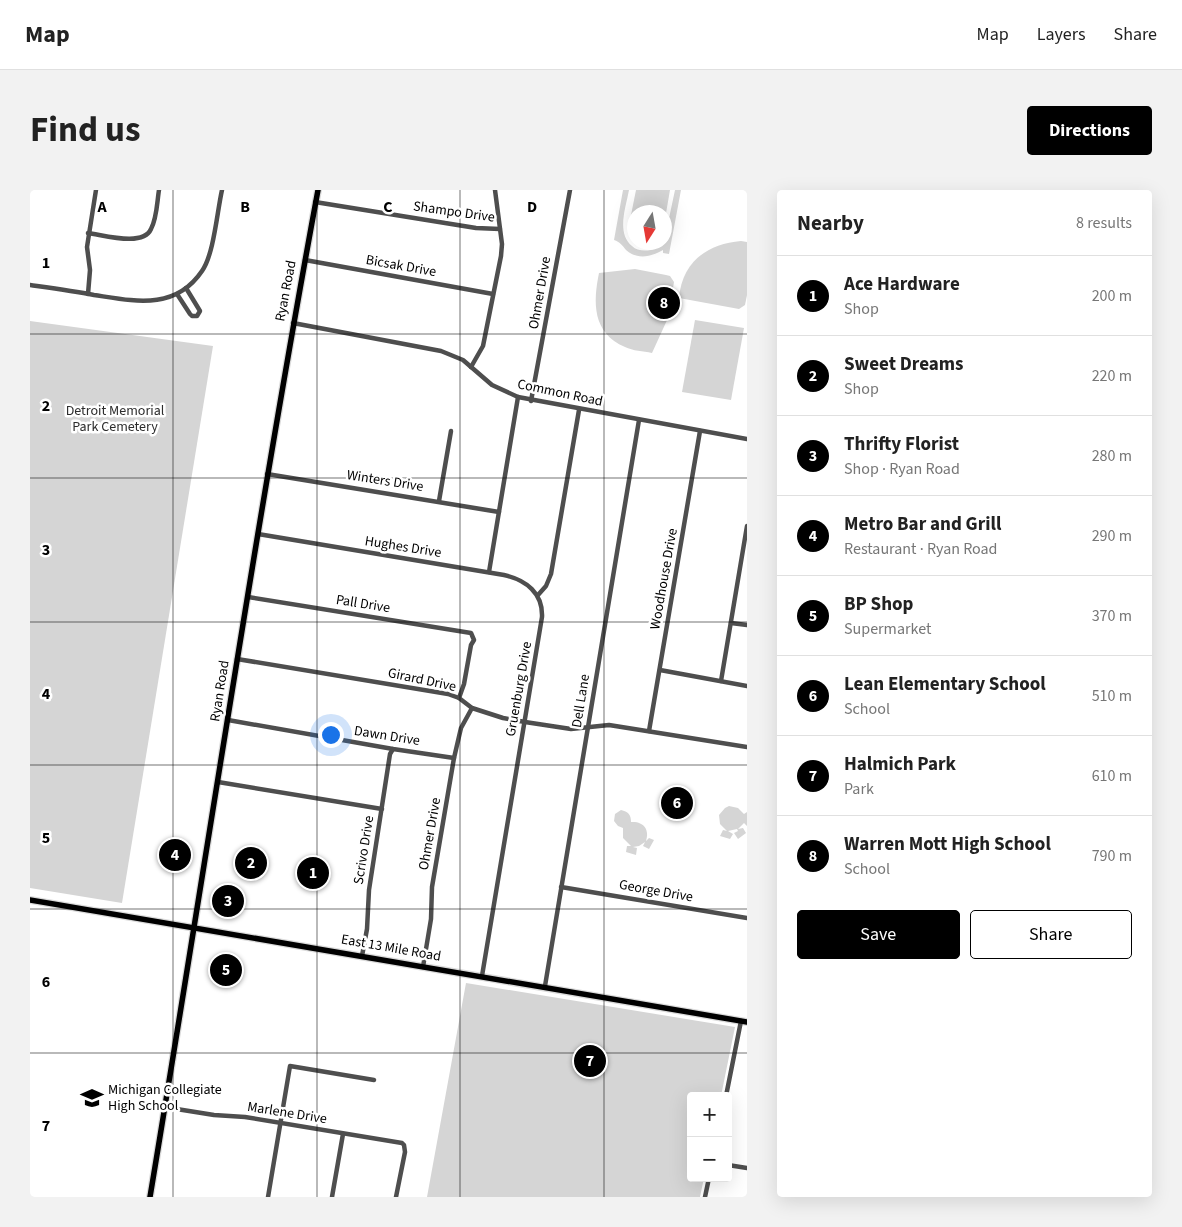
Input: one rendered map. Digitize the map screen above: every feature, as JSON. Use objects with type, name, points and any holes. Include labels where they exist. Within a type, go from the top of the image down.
[{"type":"main road","name":"Ryan Road","points":[[150,1197],[293,323],[318,190]]},
{"type":"main road","name":"East 13 Mile Road","points":[[30,900],[744,1021]]},
{"type":"street","points":[[88,294],[90,270],[87,247],[88,233],[96,190]]},
{"type":"street","points":[[88,233],[128,239],[145,237],[151,231],[153,225],[159,190]]},
{"type":"street","points":[[30,285],[145,302],[177,294],[186,288],[202,271],[209,255],[222,190]]},
{"type":"street","points":[[471,367],[483,346],[501,256],[496,190]]},
{"type":"street","name":"Ohmer Drive","points":[[531,401],[570,190]]},
{"type":"street","name":"Shampo Drive","points":[[315,202],[476,228],[500,229]]},
{"type":"street","name":"Bicsak Drive","points":[[305,260],[493,294]]},
{"type":"street","points":[[177,294],[190,314],[195,317],[198,316],[200,311],[186,288]]},
{"type":"street","name":"Common Road","points":[[293,323],[441,351],[463,360],[492,385],[531,401],[747,439]]},
{"type":"street","points":[[489,572],[518,397]]},
{"type":"street","points":[[538,595],[546,586],[551,574],[579,410]]},
{"type":"street","name":"Dell Lane","points":[[545,986],[639,420]]},
{"type":"street","points":[[439,501],[451,431]]},
{"type":"street","name":"Woodhouse Drive","points":[[649,731],[700,431]]},
{"type":"street","name":"Winters Drive","points":[[268,474],[499,512]]},
{"type":"street","points":[[721,681],[747,526]]},
{"type":"street","name":"Hughes Drive","points":[[258,534],[515,577],[524,582],[538,595]]},
{"type":"street","points":[[741,561],[747,562]]},
{"type":"street","name":"Gruenburg Drive","points":[[482,976],[542,618],[541,602],[538,595]]},
{"type":"street","name":"Pall Drive","points":[[248,597],[471,633],[474,640],[471,645],[460,698]]},
{"type":"street","points":[[731,623],[747,625]]},
{"type":"street","name":"Girard Drive","points":[[237,659],[448,694],[460,698],[472,708],[498,717],[525,722],[571,729],[609,725],[747,747]]},
{"type":"street","points":[[660,670],[747,686]]},
{"type":"street","name":"Ohmer Drive","points":[[423,966],[431,919],[432,893],[454,758],[461,728],[472,708]]},
{"type":"street","name":"Dawn Drive","points":[[228,720],[454,758]]},
{"type":"street","name":"Scrivo Drive","points":[[362,956],[367,929],[369,890],[390,754],[393,749]]},
{"type":"street","points":[[218,782],[382,810]]},
{"type":"street","name":"George Drive","points":[[561,887],[747,918]]},
{"type":"street","points":[[727,1092],[744,1021]]},
{"type":"street","points":[[268,1197],[290,1066],[374,1080]]},
{"type":"street","name":"Marlene Drive","points":[[164,1107],[214,1115],[245,1117],[398,1142],[404,1145],[405,1152],[396,1197]]},
{"type":"street","points":[[332,1197],[344,1134]]},
{"type":"street","points":[[732,1166],[747,1168]]},
{"type":"street","points":[[705,1197],[708,1182]]},
{"type":"green space","points":[[623,190],[629,190],[623,220],[627,250],[663,250],[649,256],[639,256],[630,253],[614,240]]},
{"type":"green space","points":[[636,190],[670,190],[667,205],[633,205]]},
{"type":"green space","points":[[675,190],[681,190],[672,238],[672,205]]},
{"type":"green space","points":[[741,241],[747,242],[747,295],[745,305],[739,309],[679,298],[685,274],[698,257],[717,246]]},
{"type":"green space","points":[[663,250],[670,250],[669,254],[663,253]]},
{"type":"green space","points":[[635,269],[670,276],[674,282],[668,318],[652,353],[628,348],[614,341],[606,334],[597,316],[596,295],[599,273]]},
{"type":"green space","points":[[695,320],[744,328],[731,400],[682,392]]},
{"type":"green space","name":"Detroit Memorial Park Cemetery","points":[[30,321],[213,346],[122,903],[30,888]]},
{"type":"green space","points":[[729,806],[738,808],[744,814],[747,812],[747,826],[744,823],[738,829],[743,828],[746,833],[738,839],[734,833],[738,831],[737,829],[728,831],[733,834],[730,839],[720,836],[723,830],[727,831],[720,824],[719,815]]},
{"type":"green space","points":[[621,810],[629,814],[631,822],[642,824],[647,833],[646,841],[649,838],[654,840],[649,849],[643,846],[645,842],[633,847],[637,848],[636,855],[626,852],[627,846],[631,846],[623,838],[623,828],[614,821],[615,814]]},
{"type":"green space","points":[[466,983],[735,1027],[722,1092],[687,1092],[687,1182],[703,1182],[700,1197],[427,1197]]},
{"type":"place","name":"Warren Mott High School","points":[[664,303]]},
{"type":"place","name":"Lean Elementary School","points":[[677,803]]},
{"type":"place","name":"Metro Bar and Grill","points":[[175,855]]},
{"type":"place","name":"Sweet Dreams","points":[[251,863]]},
{"type":"place","name":"Ace Hardware","points":[[313,873]]},
{"type":"place","name":"Thrifty Florist","points":[[228,901]]},
{"type":"place","name":"BP Shop","points":[[226,970]]},
{"type":"place","name":"Halmich Park","points":[[590,1061]]},
{"type":"place","name":"Michigan Collegiate High School","points":[[92,1098]]}]
